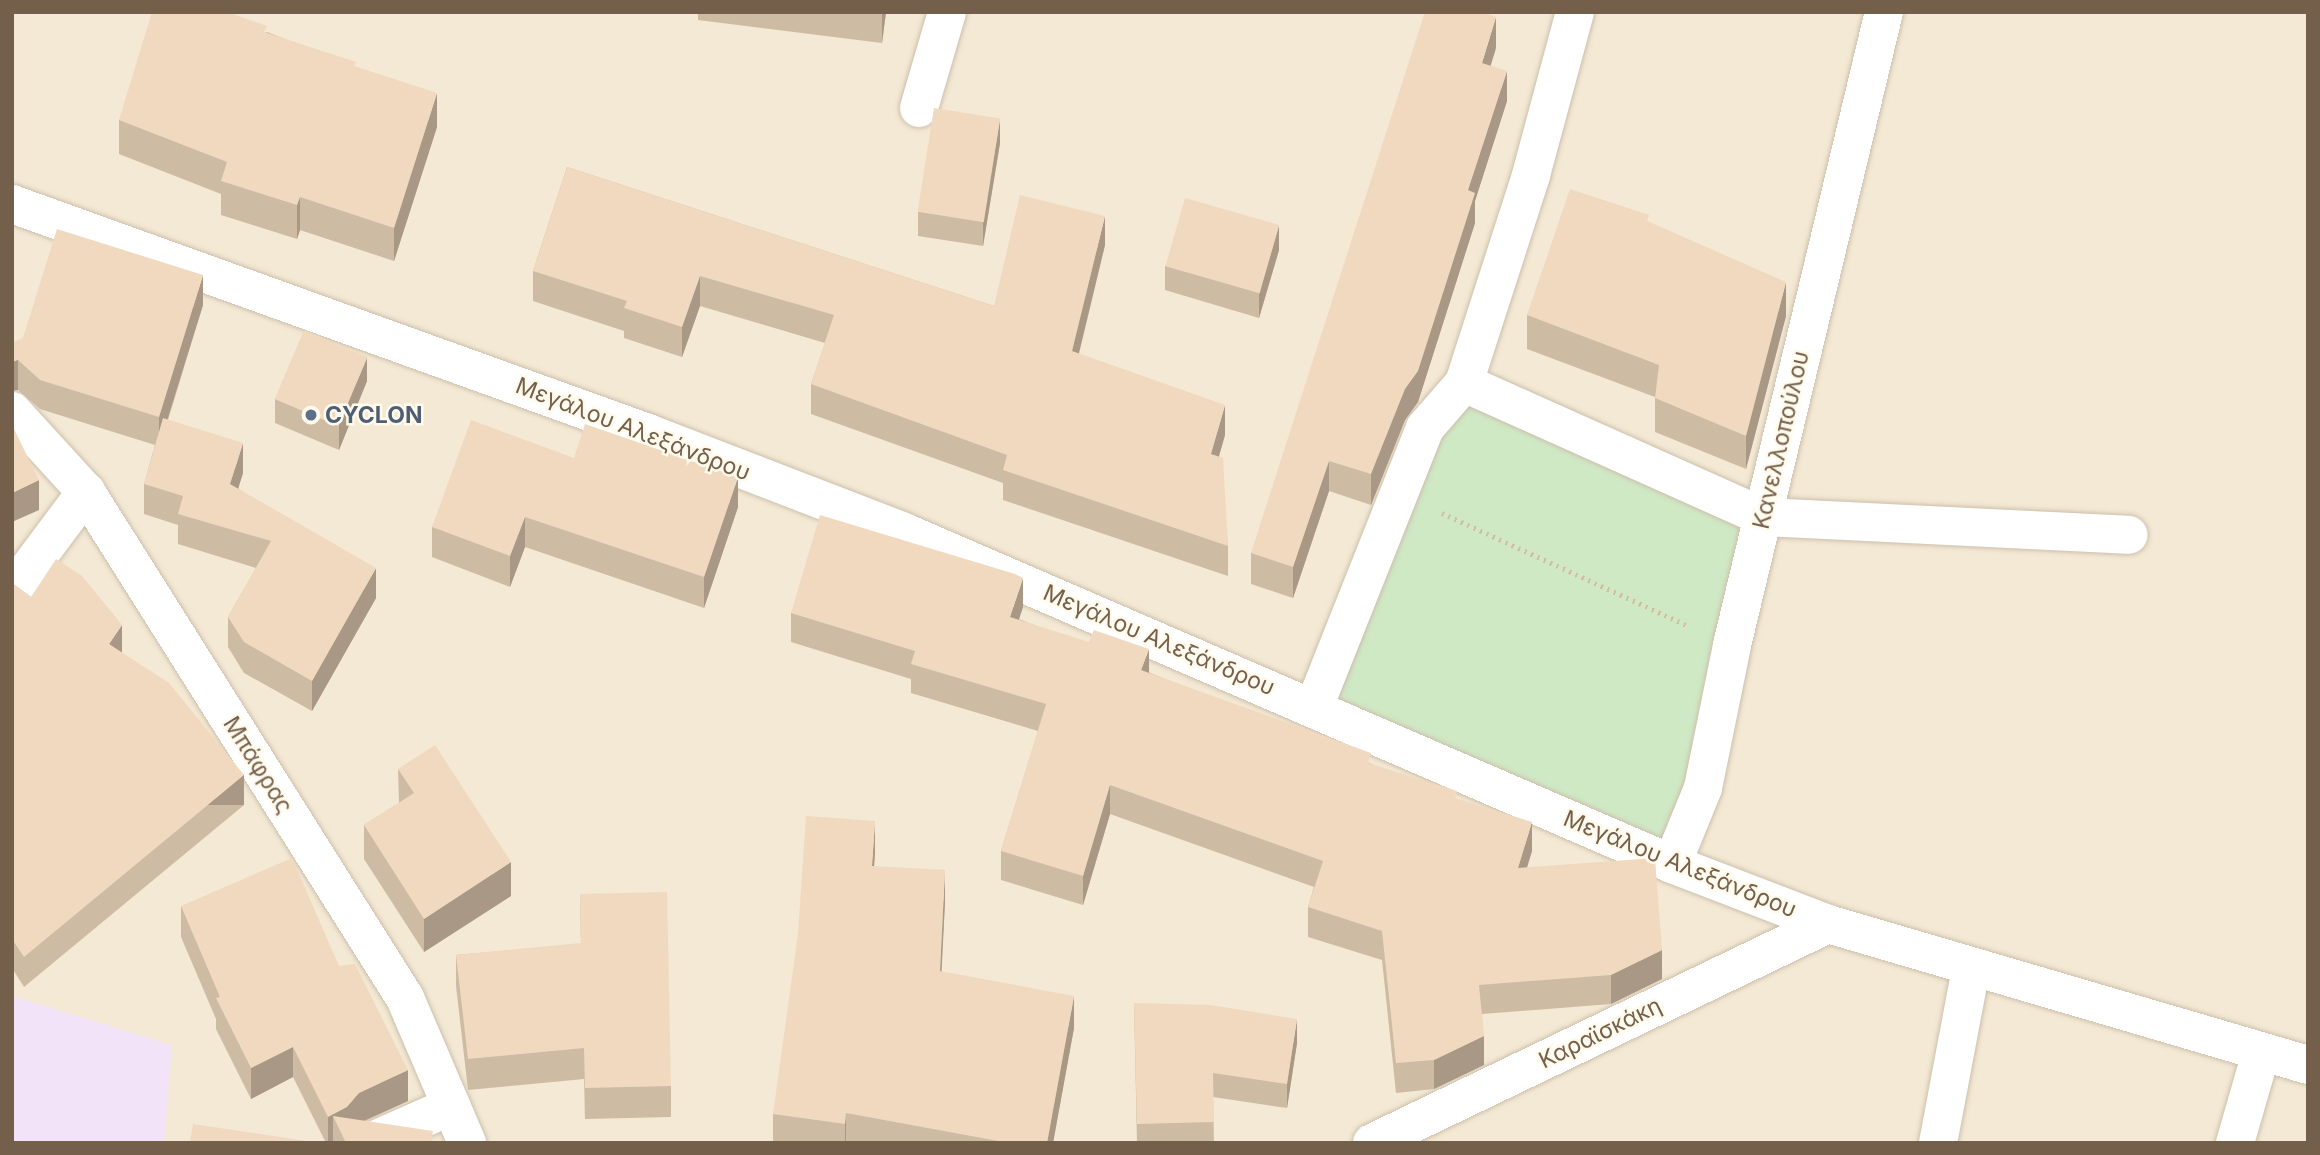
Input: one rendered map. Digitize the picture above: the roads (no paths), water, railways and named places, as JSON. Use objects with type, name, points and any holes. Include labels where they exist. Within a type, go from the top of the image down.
[{"type":"street","points":[[919,108],[947,12]]},
{"type":"street","points":[[1314,707],[1425,428],[1464,383],[1531,175],[1575,12]]},
{"type":"street","name":"Κανελλοπούλου","points":[[1672,864],[1703,788],[1732,645],[1884,12]]},
{"type":"street","name":"Μεγάλου Αλεξάνδρου","points":[[12,204],[648,433],[1005,573],[1672,864],[1828,924],[1970,968],[2308,1065]]},
{"type":"street","points":[[1464,383],[1763,517],[2129,535]]},
{"type":"street","name":"Μπάφρας","points":[[12,411],[86,492],[405,998],[467,1143]]},
{"type":"street","points":[[12,591],[86,492]]},
{"type":"street","name":"Καραϊσκάκη","points":[[1372,1143],[1828,924]]},
{"type":"street","points":[[1938,1143],[1970,968]]},
{"type":"street","points":[[2235,1143],[2261,1053]]},
{"type":"street","points":[[368,1143],[451,1106]]},
{"type":"place","name":"CYCLON","points":[[311,415]]}]
